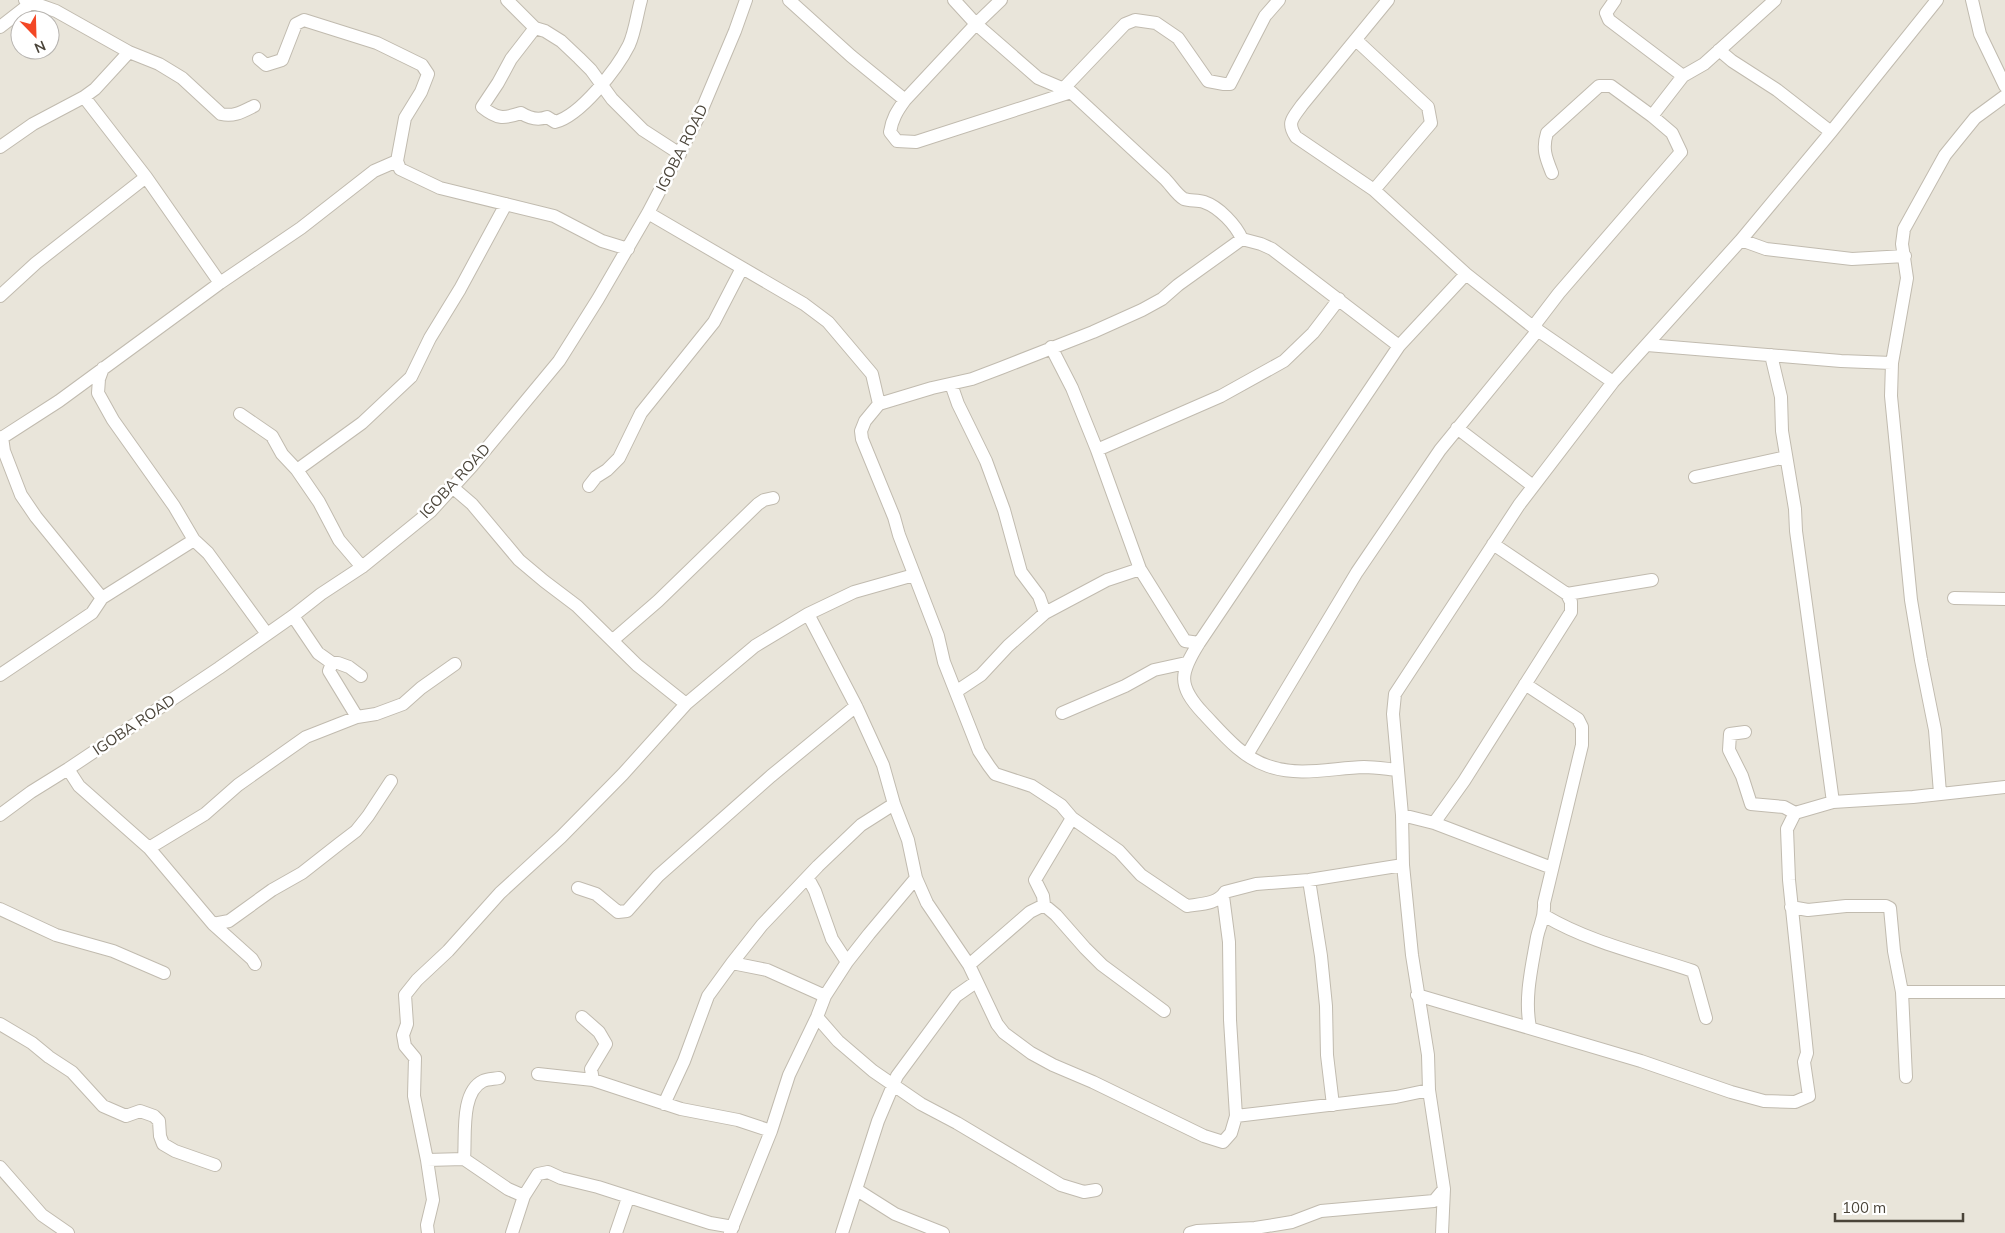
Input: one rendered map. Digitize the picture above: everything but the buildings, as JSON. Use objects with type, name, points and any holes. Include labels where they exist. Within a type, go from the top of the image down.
[{"type":"street","points":[[507,0],[520,5],[535,28],[545,31],[561,42],[591,70],[622,110],[643,130],[680,154]]},
{"type":"street","points":[[535,28],[511,59],[482,107],[494,117],[509,117],[521,114],[530,118],[542,119],[547,117],[555,122],[568,118],[602,86],[629,44],[641,0]]},
{"type":"street","name":"IGOBA ROAD","points":[[0,815],[31,792],[294,616],[321,594],[362,567],[431,511],[472,466],[559,361],[628,249],[680,154],[704,106],[736,31],[746,0]]},
{"type":"street","points":[[789,0],[851,56],[905,100]]},
{"type":"street","points":[[954,0],[976,24],[1038,78],[1068,90],[1165,179],[1184,199],[1203,202],[1211,206],[1234,226],[1242,239],[1261,244],[1272,250],[1399,346]]},
{"type":"street","points":[[1001,0],[905,100],[891,123],[890,132],[898,141],[916,142],[1068,90],[1126,24],[1135,20],[1156,24],[1165,28],[1178,38],[1208,81],[1230,84],[1265,16],[1279,0]]},
{"type":"street","points":[[1388,0],[1297,112],[1292,120],[1291,128],[1296,136],[1374,190],[1466,274],[1535,328],[1613,382]]},
{"type":"street","points":[[1615,0],[1606,13],[1609,20],[1683,76]]},
{"type":"street","points":[[1652,116],[1683,76],[1704,64],[1775,0]]},
{"type":"street","points":[[1442,1233],[1444,1189],[1429,1090],[1428,1055],[1417,995],[1403,865],[1402,816],[1393,714],[1395,694],[1533,486],[1613,382],[1741,240],[1832,132],[1937,0]]},
{"type":"street","points":[[1972,0],[1980,34],[2005,86]]},
{"type":"street","points":[[0,27],[28,1],[59,5],[129,52],[158,64],[182,78],[221,114],[236,115],[254,106]]},
{"type":"street","points":[[258,59],[266,65],[282,60],[296,24],[304,20],[377,43],[422,65],[428,74],[421,92],[405,118],[397,162],[400,169],[440,188],[554,216],[602,241],[628,249]]},
{"type":"street","points":[[1356,40],[1428,107],[1431,116],[1431,124],[1374,190]]},
{"type":"street","points":[[1719,50],[1738,65],[1777,90],[1832,132]]},
{"type":"street","points":[[0,147],[33,124],[84,97],[95,89],[129,52]]},
{"type":"street","points":[[1247,755],[1357,572],[1440,450],[1535,328],[1565,286],[1681,152],[1672,134],[1652,116],[1611,86],[1599,86],[1547,133],[1544,153],[1552,174]]},
{"type":"street","points":[[1940,793],[1935,730],[1921,660],[1907,559],[1891,396],[1892,363],[1906,278],[1905,256],[1902,244],[1904,229],[1946,155],[1975,118],[2005,96]]},
{"type":"street","points":[[84,97],[146,177],[220,283]]},
{"type":"street","points":[[102,598],[36,518],[21,495],[4,452],[1,438],[80,386],[220,283],[301,228],[374,171],[397,162]]},
{"type":"street","points":[[0,296],[36,263],[146,177]]},
{"type":"street","points":[[297,470],[362,423],[411,377],[430,338],[460,289],[506,204]]},
{"type":"street","points":[[648,213],[804,304],[828,322],[872,374],[879,404]]},
{"type":"street","points":[[1242,239],[1155,303],[1093,332],[994,371],[879,404],[865,421],[861,430],[862,439],[894,517],[898,535],[938,636],[944,662],[979,751],[995,774],[1032,786],[1062,805],[1072,818],[1119,852],[1141,875],[1187,906],[1208,903],[1222,896],[1225,892],[1245,886],[1309,880],[1403,865]]},
{"type":"street","points":[[1741,240],[1766,249],[1852,259],[1905,256]]},
{"type":"street","points":[[589,486],[596,477],[607,470],[619,458],[641,413],[714,322],[742,268]]},
{"type":"street","points":[[1398,770],[1365,767],[1294,771],[1268,766],[1247,755],[1232,743],[1195,705],[1184,683],[1183,674],[1186,662],[1199,642],[1399,346],[1466,274]]},
{"type":"street","points":[[1097,450],[1221,396],[1284,361],[1313,333],[1339,299]]},
{"type":"street","points":[[1647,345],[1841,361],[1892,363]]},
{"type":"street","points":[[1051,348],[1072,388],[1097,450],[1140,569],[1185,641],[1199,642]]},
{"type":"street","points":[[1771,355],[1780,397],[1782,431],[1833,802]]},
{"type":"street","points":[[103,368],[99,379],[98,393],[113,420],[174,506],[194,540],[208,553],[267,634]]},
{"type":"street","points":[[951,384],[958,404],[986,461],[1004,510],[1021,572],[1039,596],[1045,613]]},
{"type":"street","points":[[80,386],[98,393]]},
{"type":"street","points":[[240,414],[272,436],[282,454],[297,470],[319,502],[339,540],[362,567]]},
{"type":"street","points":[[1458,428],[1533,486]]},
{"type":"street","points":[[1695,477],[1786,457]]},
{"type":"street","points":[[452,486],[472,504],[519,560],[577,606],[637,665],[686,704]]},
{"type":"street","points":[[613,640],[658,601],[758,504],[773,498]]},
{"type":"street","points":[[1,673],[92,613],[102,598],[194,540]]},
{"type":"street","points":[[1434,823],[1464,781],[1570,612],[1571,602],[1566,594],[1493,544]]},
{"type":"street","points":[[957,691],[981,675],[1008,646],[1045,613],[1107,580],[1140,569]]},
{"type":"street","points":[[428,1233],[427,1225],[432,1200],[427,1160],[414,1096],[415,1058],[405,1046],[403,1035],[407,1024],[405,995],[500,893],[561,837],[622,774],[686,704],[755,646],[808,614],[854,592],[914,576]]},
{"type":"street","points":[[1566,594],[1652,580]]},
{"type":"street","points":[[1954,598],[2005,599]]},
{"type":"street","points":[[808,614],[856,706],[883,765],[894,804],[908,840],[916,878],[927,903],[969,965],[997,1024],[1004,1033],[1031,1053],[1053,1065],[1093,1082],[1146,1110],[1216,1141],[1223,1142],[1228,1139],[1236,1116],[1230,1020],[1229,942],[1222,896]]},
{"type":"street","points":[[294,616],[318,653],[332,663],[349,667],[360,676]]},
{"type":"street","points":[[1062,713],[1125,686],[1154,670],[1186,662]]},
{"type":"street","points":[[332,663],[329,671],[357,717]]},
{"type":"street","points":[[149,848],[204,814],[238,785],[306,737],[357,717],[376,714],[403,704],[421,688],[455,664]]},
{"type":"street","points":[[1525,684],[1578,719],[1582,727],[1582,745],[1544,903],[1545,916],[1538,934],[1530,980],[1527,1014],[1530,1027]]},
{"type":"street","points":[[578,888],[596,894],[618,912],[627,911],[658,876],[771,776],[856,706]]},
{"type":"street","points":[[1746,732],[1730,734],[1729,750],[1742,776],[1751,804],[1784,807],[1795,813],[1833,802],[1913,797],[2005,787]]},
{"type":"street","points":[[68,769],[79,786],[149,848],[213,924],[252,959],[255,964]]},
{"type":"street","points":[[213,924],[229,921],[272,890],[302,873],[356,831],[391,781]]},
{"type":"street","points":[[664,1104],[684,1061],[708,996],[732,963],[762,925],[818,866],[861,826],[894,804]]},
{"type":"street","points":[[1417,995],[1530,1027],[1764,1101],[1795,1102],[1809,1096],[1804,1062],[1807,1053],[1791,907],[1787,828],[1795,813]]},
{"type":"street","points":[[1402,816],[1434,823],[1552,868]]},
{"type":"street","points":[[1072,818],[1035,880],[1043,896],[1044,905],[1056,915],[1102,965],[1164,1011]]},
{"type":"street","points":[[808,878],[816,890],[832,940],[847,962]]},
{"type":"street","points":[[512,1233],[524,1196],[538,1174],[548,1172],[561,1178],[598,1187],[732,1230],[771,1131],[789,1075],[825,996],[847,962],[916,878]]},
{"type":"street","points":[[1309,880],[1321,956],[1326,1006],[1326,1055],[1333,1105]]},
{"type":"street","points":[[1208,903],[1225,913]]},
{"type":"street","points":[[969,965],[1030,912],[1044,905]]},
{"type":"street","points":[[1791,907],[1808,910],[1846,906],[1886,906],[1890,908],[1894,951],[1902,992],[1906,1077]]},
{"type":"street","points":[[0,909],[56,935],[112,951],[164,973]]},
{"type":"street","points":[[1545,916],[1565,927],[1612,947],[1693,970],[1706,1018]]},
{"type":"street","points":[[732,963],[767,970],[825,996]]},
{"type":"street","points":[[842,1233],[878,1121],[894,1087],[897,1076],[956,996],[976,982]]},
{"type":"street","points":[[1902,992],[2005,992]]},
{"type":"street","points":[[817,1017],[838,1041],[894,1087],[921,1104],[1061,1185],[1084,1192],[1096,1190]]},
{"type":"street","points":[[582,1018],[598,1032],[606,1044],[591,1068],[593,1080]]},
{"type":"street","points":[[0,1024],[32,1043],[72,1072],[103,1106],[126,1116],[140,1111],[154,1116],[159,1121],[160,1136],[164,1144],[175,1152],[215,1165]]},
{"type":"street","points":[[538,1074],[593,1080],[664,1104],[738,1120],[771,1131]]},
{"type":"street","points":[[464,1159],[466,1108],[472,1090],[483,1082],[499,1078]]},
{"type":"street","points":[[1236,1116],[1396,1097],[1429,1090]]},
{"type":"street","points":[[427,1160],[464,1159],[493,1179],[524,1196]]},
{"type":"street","points":[[0,1166],[42,1215],[68,1233]]},
{"type":"street","points":[[1190,1233],[1196,1231],[1255,1228],[1292,1222],[1321,1211],[1434,1201],[1444,1189]]},
{"type":"street","points":[[857,1190],[895,1214],[943,1233]]},
{"type":"street","points":[[616,1233],[628,1198]]},
{"type":"shaded area","points":[[0,0],[2005,0],[2005,1233],[0,1233]]}]
